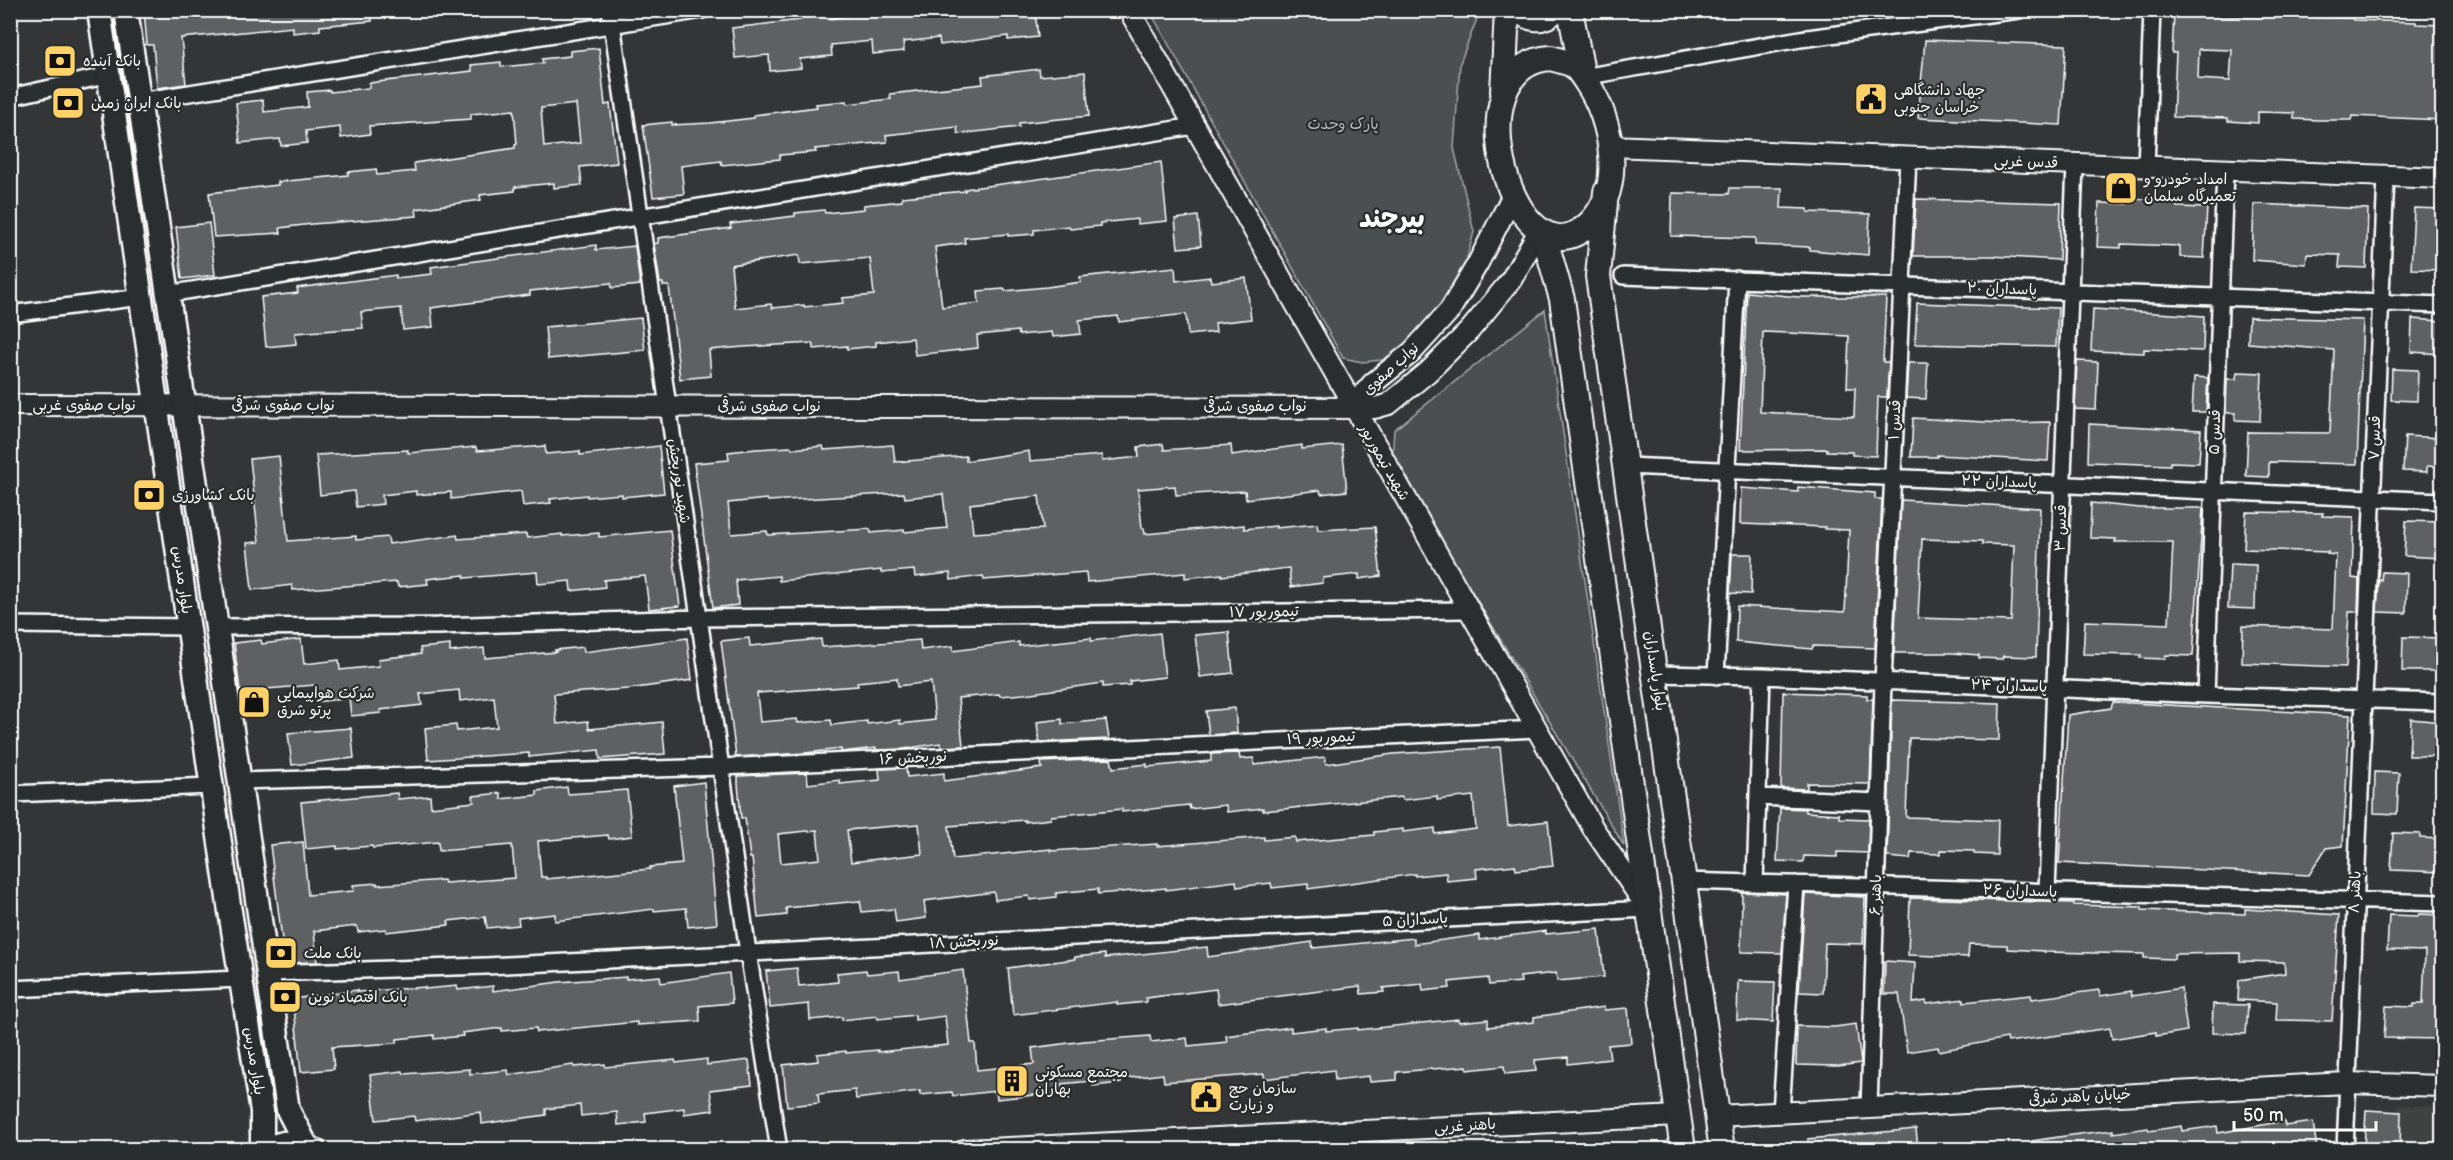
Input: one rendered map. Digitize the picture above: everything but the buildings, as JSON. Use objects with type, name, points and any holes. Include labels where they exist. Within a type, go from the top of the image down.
[{"type":"main road","name":"بلوار مدرس","points":[[99,10],[240,979],[262,1111],[262,1149]]},
{"type":"main road","name":"بلوار مدرس","points":[[126,10],[288,1110],[310,1147]]},
{"type":"main road","points":[[1508,10],[1499,145],[1501,164],[1513,195],[1525,215],[1541,232],[1562,299],[1683,1149]]},
{"type":"main road","points":[[1518,10],[1528,18],[1543,18],[1555,10]]},
{"type":"main road","points":[[1570,10],[1583,77]]},
{"type":"main road","points":[[1503,99],[1520,67],[1538,59],[1551,58],[1573,65],[1592,90],[1605,118],[1610,146],[1611,171],[1600,210],[1577,233],[1560,237],[1541,232]]},
{"type":"main road","name":"بلوار پاسداران","points":[[1606,192],[1598,276],[1722,1149]]},
{"type":"main road","points":[[267,1149],[282,1143],[310,1147]]},
{"type":"street","points":[[140,101],[352,67],[612,18],[703,10]]},
{"type":"street","name":"شهید تیمورپور","points":[[1129,10],[1593,828],[1648,909]]},
{"type":"street","points":[[1583,77],[1800,39],[2019,10]]},
{"type":"street","points":[[2146,167],[2152,10]]},
{"type":"street","name":"شهید نوربخش","points":[[612,18],[748,952],[779,1149]]},
{"type":"street","points":[[10,97],[109,75]]},
{"type":"street","points":[[168,294],[1194,126]]},
{"type":"street","name":"قدس غربی","points":[[1610,146],[2442,178]]},
{"type":"street","name":"قدس ۱","points":[[1883,682],[1908,158]]},
{"type":"street","name":"قدس ۳","points":[[2047,891],[2075,164]]},
{"type":"street","name":"قدس ۵","points":[[2206,695],[2225,170]]},
{"type":"street","name":"قدس ۷","points":[[2364,700],[2386,176]]},
{"type":"street","name":"نواب صفوی","points":[[1352,406],[1373,382],[1412,352],[1450,310],[1478,263],[1513,195]]},
{"type":"street","name":"نواب صفوی","points":[[1352,406],[1375,408],[1389,404],[1428,372],[1470,330],[1511,280],[1541,232]]},
{"type":"street","name":"پاسداران ۲۰","points":[[1623,276],[2442,305]]},
{"type":"street","points":[[1716,676],[1737,279]]},
{"type":"street","points":[[10,314],[141,297]]},
{"type":"street","name":"نواب صفوی غربی","points":[[10,405],[185,405]]},
{"type":"street","name":"نواب صفوی شرقی","points":[[185,405],[1352,406]]},
{"type":"street","name":"پاسداران ۲۲","points":[[1626,466],[2442,501]]},
{"type":"street","name":"تیمورپور ۱۷","points":[[217,627],[437,626],[699,618],[1468,609]]},
{"type":"street","points":[[10,625],[189,627]]},
{"type":"street","name":"پاسداران ۲۴","points":[[1655,674],[1762,676],[2206,695],[2442,702]]},
{"type":"street","points":[[1755,883],[1762,676]]},
{"type":"street","name":"باهنر ۶","points":[[1869,1107],[1883,682]]},
{"type":"street","name":"باهنر ۸","points":[[2345,1149],[2364,700]]},
{"type":"street","name":"تیمورپور ۱۹","points":[[1106,748],[1537,729]]},
{"type":"street","name":"نوربخش ۱۶","points":[[240,781],[721,767],[1106,748]]},
{"type":"street","points":[[10,794],[212,786]]},
{"type":"street","points":[[1758,797],[1879,802]]},
{"type":"street","name":"پاسداران ۲۶","points":[[1684,881],[2442,903]]},
{"type":"street","points":[[1781,1112],[1796,884]]},
{"type":"street","name":"پاسداران ۵","points":[[1181,932],[1648,909]]},
{"type":"street","name":"نوربخش ۱۸","points":[[268,973],[486,966],[1181,932]]},
{"type":"street","points":[[10,989],[240,979]]},
{"type":"street","name":"خیابان باهنر شرقی","points":[[1717,1116],[2347,1083],[2442,1086]]},
{"type":"street","name":"باهنر غربی","points":[[964,1149],[1230,1143],[1678,1116]]},
{"type":"shaded area","points":[[2398,1105],[2442,1107],[2442,1149],[2397,1150]]},
{"type":"green space","name":"پارک وحدت","points":[[1150,11],[1480,11],[1460,63],[1454,148],[1474,232],[1463,272],[1443,309],[1400,351],[1382,360],[1362,362],[1343,358]]},
{"type":"green space","points":[[1545,310],[1624,846],[1392,458],[1394,430]]},
{"type":"place","name":"بانک آینده","points":[[60,61]]},
{"type":"place","name":"جهاد دانشگاهی خراسان جنوبی","points":[[1871,99]]},
{"type":"place","name":"بانک ایران زمین","points":[[68,103]]},
{"type":"place","name":"امداد خودرو و تعمیرگاه سلمان","points":[[2121,188]]},
{"type":"place","name":"بانک کشاورزی","points":[[149,495]]},
{"type":"place","name":"شرکت هواپیمایی پرتو شرق","points":[[254,702]]},
{"type":"place","name":"بانک ملت","points":[[281,953]]},
{"type":"place","name":"بانک اقتصاد نوین","points":[[285,997]]},
{"type":"place","name":"مجتمع مسکونی بهاران","points":[[1012,1081]]},
{"type":"place","name":"سازمان حج و زیارت","points":[[1206,1097]]},
{"type":"district","name":"بیرجند","points":[[1392,219]]}]
